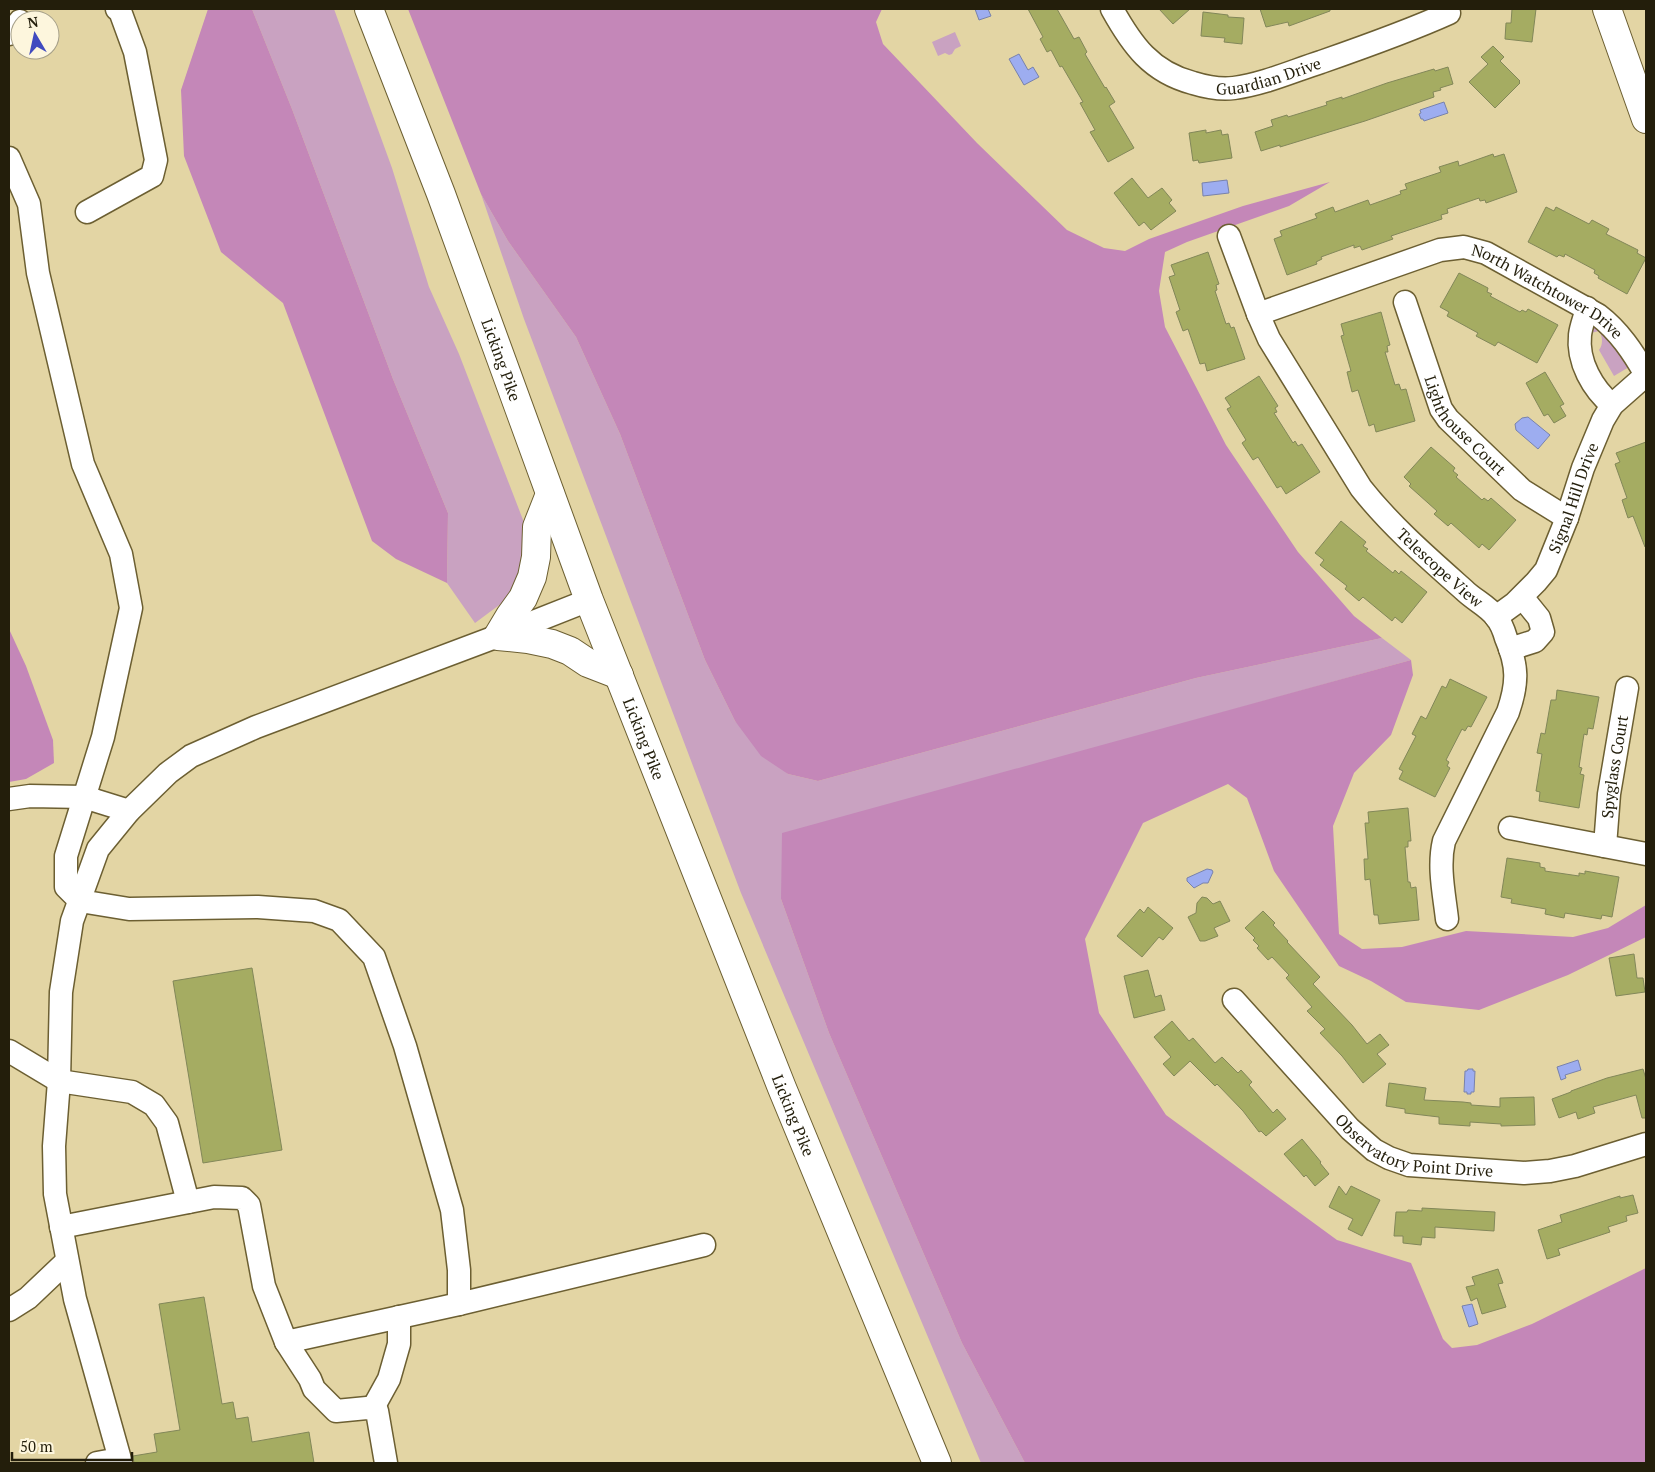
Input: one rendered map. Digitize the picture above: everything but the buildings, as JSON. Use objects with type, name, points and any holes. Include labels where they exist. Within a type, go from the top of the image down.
[{"type":"main road","name":"Licking Pike","points":[[369,9],[441,194],[589,600],[779,1079],[936,1463]]},
{"type":"main road","points":[[1607,9],[1646,119]]},
{"type":"main road","points":[[550,494],[537,527],[536,556],[532,578],[523,598],[498,636],[552,644],[570,651],[588,663],[619,675]]},
{"type":"street","name":"Guardian Drive","points":[[1112,9],[1121,26],[1142,54],[1167,74],[1204,86],[1232,88],[1260,82],[1356,50],[1406,32],[1448,13]]},
{"type":"street","points":[[87,212],[152,176],[156,160],[135,52],[120,10]]},
{"type":"street","points":[[9,158],[29,204],[38,274],[83,464],[121,554],[132,608],[103,737],[66,856],[66,887],[80,901],[129,909],[258,907],[314,911],[339,920],[374,957],[405,1046],[452,1210],[459,1270],[459,1304]]},
{"type":"street","name":"Telescope View","points":[[1229,236],[1272,346],[1361,488],[1376,507],[1413,543],[1465,592],[1496,617],[1515,662],[1515,693],[1508,712],[1444,841],[1441,855],[1441,870],[1447,919]]},
{"type":"street","name":"North Watchtower Drive","points":[[1258,314],[1440,250],[1464,247],[1486,253],[1587,308],[1610,324],[1635,355],[1646,375]]},
{"type":"street","name":"Lighthouse Court","points":[[1405,302],[1440,405],[1448,420],[1522,490],[1567,518]]},
{"type":"street","points":[[1587,308],[1580,336],[1581,353],[1593,384],[1600,395],[1612,405]]},
{"type":"street","name":"Signal Hill Drive","points":[[1496,617],[1522,596],[1546,570],[1603,420],[1612,405],[1646,375]]},
{"type":"street","points":[[1510,649],[1535,642],[1544,632],[1539,618],[1522,596]]},
{"type":"street","points":[[97,1463],[120,1461],[75,1299],[67,1261],[54,1194],[54,1146],[61,992],[72,921],[98,849],[129,811],[168,773],[191,756],[256,728],[589,600]]},
{"type":"street","name":"Spyglass Court","points":[[1605,846],[1609,794],[1626,688]]},
{"type":"street","points":[[9,799],[30,796],[84,797],[129,811]]},
{"type":"street","points":[[1510,828],[1646,854]]},
{"type":"street","name":"Observatory Point Drive","points":[[1234,1000],[1350,1129],[1374,1150],[1409,1165],[1524,1173],[1550,1171],[1575,1166],[1646,1144]]},
{"type":"street","points":[[9,1051],[58,1081],[132,1092],[154,1105],[167,1123],[188,1202]]},
{"type":"street","points":[[61,1227],[214,1197],[242,1198],[249,1204],[264,1286],[286,1342],[310,1379],[314,1389],[336,1411],[367,1408],[373,1408],[377,1411],[386,1463]]},
{"type":"street","points":[[286,1342],[459,1304],[704,1245]]},
{"type":"street","points":[[9,1310],[28,1298],[67,1261]]},
{"type":"street","points":[[373,1408],[389,1379],[394,1362],[399,1344],[399,1317]]},
{"type":"shaded area","points":[[208,9],[252,9],[292,109],[393,379],[448,513],[447,583],[396,559],[372,541],[283,303],[221,252],[184,156],[181,90]]},
{"type":"shaded area","points":[[252,9],[334,9],[392,168],[429,287],[459,354],[525,525],[527,566],[510,597],[475,623],[447,583],[448,513],[393,379],[292,109]]},
{"type":"shaded area","points":[[408,9],[882,9],[876,22],[883,44],[977,143],[1067,230],[1104,248],[1125,251],[1149,239],[1243,206],[1330,182],[1289,206],[1187,242],[1165,252],[1159,291],[1165,327],[1226,445],[1298,552],[1354,616],[1382,638],[1196,678],[818,781],[788,774],[761,756],[735,721],[705,660],[620,434],[576,337],[508,241],[481,194]]},
{"type":"shaded area","points":[[955,32],[961,46],[955,49],[952,54],[945,53],[938,56],[932,42]]},
{"type":"shaded area","points":[[481,194],[508,241],[576,337],[620,434],[705,660],[735,721],[788,774],[818,781],[1196,678],[1382,638],[1411,660],[1006,773],[781,899],[829,1033],[962,1343],[1025,1463],[981,1463],[741,893],[524,319]]},
{"type":"shaded area","points":[[1591,327],[1602,328],[1629,367],[1614,376],[1599,350],[1602,338],[1599,331],[1591,333]]},
{"type":"shaded area","points":[[9,629],[26,666],[53,740],[54,763],[26,779],[9,782]]},
{"type":"shaded area","points":[[1411,660],[1413,675],[1391,735],[1354,773],[1333,826],[1339,934],[1362,949],[1402,947],[1466,931],[1573,937],[1608,928],[1646,905],[1646,937],[1568,975],[1479,1010],[1406,1002],[1371,981],[1339,966],[1274,871],[1247,798],[1228,784],[1143,823],[1085,939],[1099,1013],[1166,1115],[1337,1240],[1411,1263],[1443,1339],[1452,1348],[1477,1345],[1532,1324],[1646,1268],[1646,1463],[1025,1463],[962,1343],[829,1033],[781,899],[782,833]]},
{"type":"water","points":[[975,9],[988,9],[991,16],[979,20]]},
{"type":"water","points":[[1019,54],[1028,70],[1033,67],[1039,77],[1024,85],[1009,59]]},
{"type":"water","points":[[1444,102],[1448,113],[1424,121],[1421,119],[1420,110]]},
{"type":"water","points":[[1227,180],[1229,193],[1203,196],[1202,183]]},
{"type":"water","points":[[1528,417],[1550,435],[1538,449],[1516,430],[1515,424],[1522,418]]},
{"type":"water","points":[[1207,869],[1213,872],[1208,883],[1203,883],[1194,888],[1187,881],[1187,878]]},
{"type":"water","points":[[1578,1060],[1581,1070],[1565,1075],[1566,1078],[1561,1080],[1557,1067]]},
{"type":"water","points":[[1468,1069],[1475,1071],[1474,1092],[1471,1092],[1471,1094],[1464,1092],[1465,1071]]},
{"type":"water","points":[[1472,1304],[1478,1324],[1469,1327],[1462,1306]]}]
